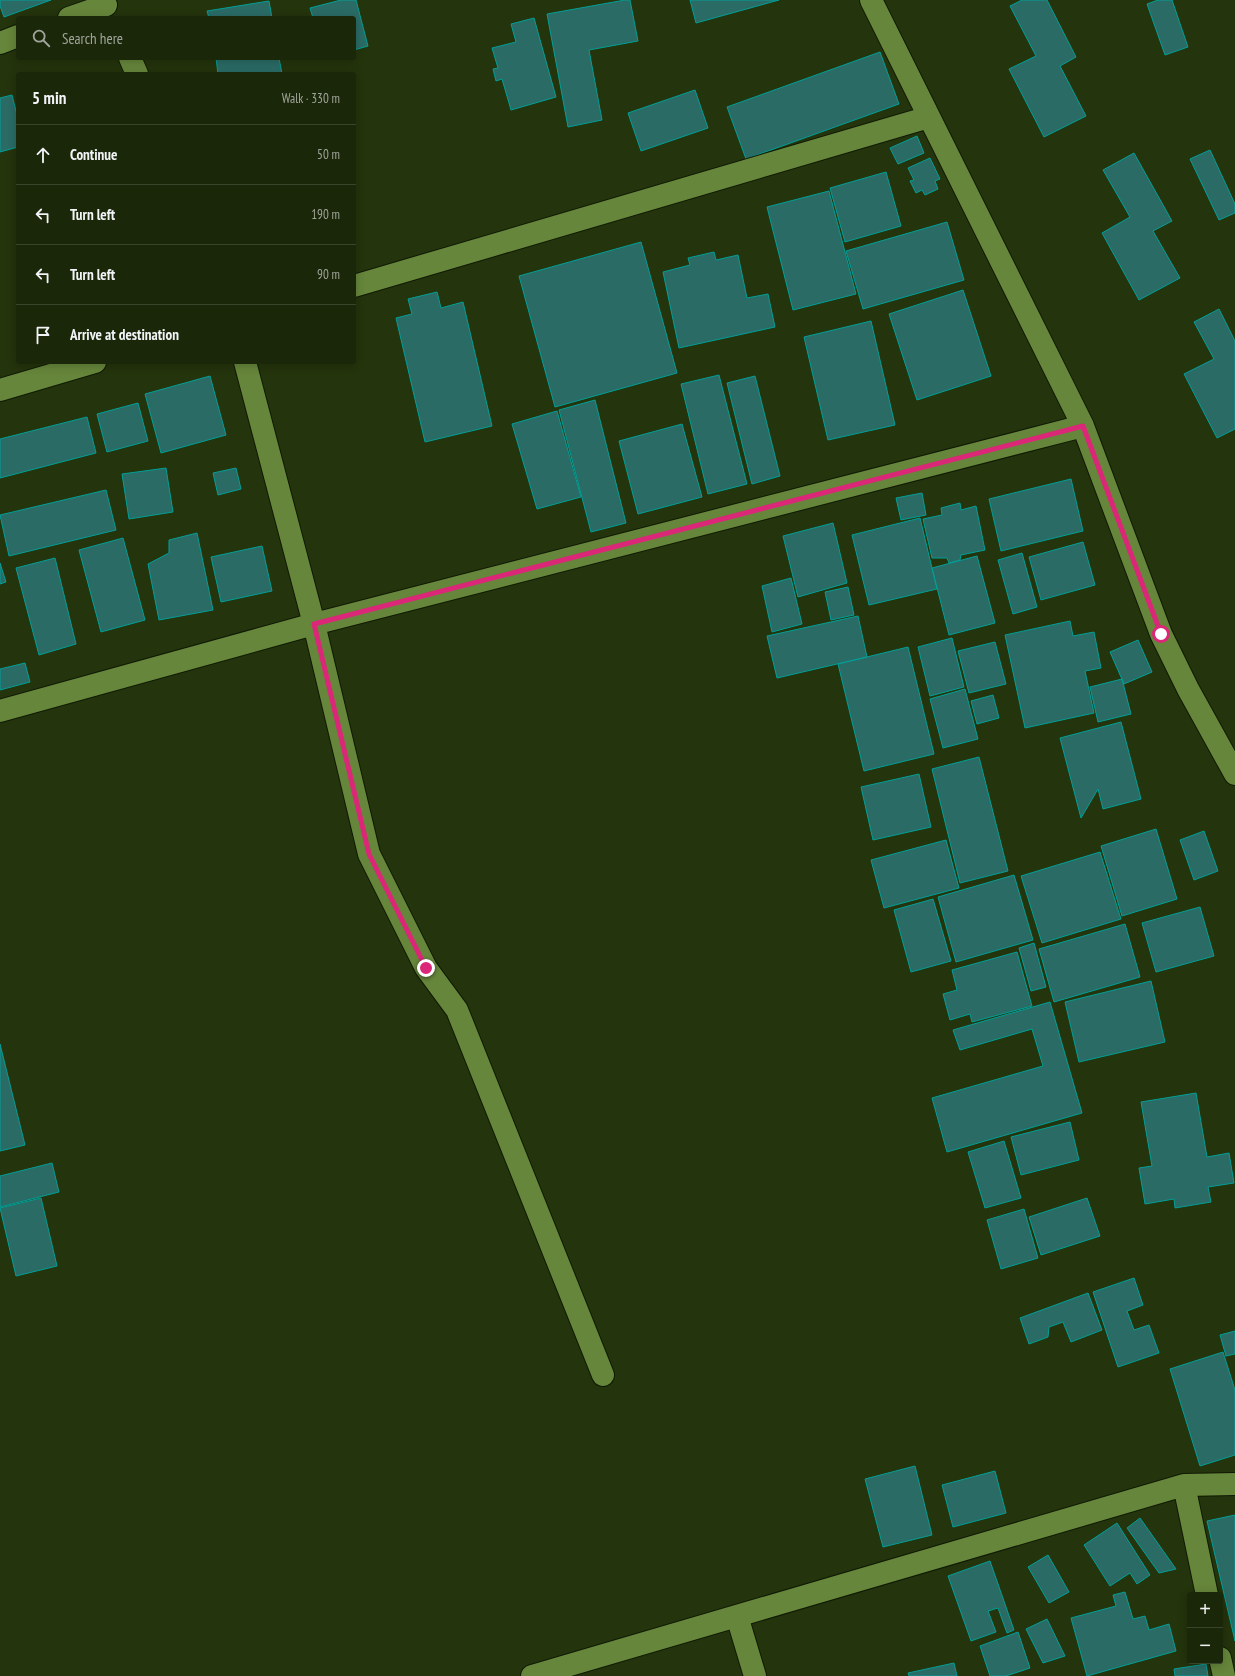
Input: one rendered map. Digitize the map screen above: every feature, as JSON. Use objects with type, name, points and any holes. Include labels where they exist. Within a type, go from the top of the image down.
[{"type":"street","points":[[871,0],[1083,426],[1161,634],[1188,689],[1235,774]]},
{"type":"street","points":[[77,16],[107,8]]},
{"type":"street","points":[[0,42],[16,37]]},
{"type":"street","points":[[131,60],[136,72]]},
{"type":"street","points":[[356,285],[929,117]]},
{"type":"street","points":[[0,390],[88,364]]},
{"type":"street","points":[[245,364],[314,624],[369,854],[426,968],[457,1010],[603,1375]]},
{"type":"street","points":[[0,711],[314,624],[1083,426]]},
{"type":"street","points":[[532,1676],[1184,1485],[1235,1484]]},
{"type":"street","points":[[1184,1485],[1206,1592]]},
{"type":"street","points":[[737,1616],[755,1676]]},
{"type":"street","points":[[1221,1664],[1224,1676]]},
{"type":"building","points":[[0,0],[51,0],[4,17],[0,6]]},
{"type":"building","points":[[341,0],[356,0],[368,46],[356,49],[356,16],[312,16],[310,8]]},
{"type":"building","points":[[630,0],[638,41],[589,50],[602,120],[568,127],[547,14]]},
{"type":"building","points":[[690,0],[779,0],[696,23]]},
{"type":"building","points":[[1022,0],[1047,0],[1076,57],[1060,66],[1086,116],[1044,137],[1009,69],[1036,56],[1010,6]]},
{"type":"building","points":[[1158,0],[1172,0],[1188,47],[1165,55],[1147,4]]},
{"type":"building","points":[[269,1],[272,16],[208,16],[207,11]]},
{"type":"building","points":[[534,18],[556,97],[511,110],[502,79],[496,81],[493,69],[498,68],[492,48],[516,42],[511,24]]},
{"type":"building","points":[[880,52],[899,104],[746,159],[727,107]]},
{"type":"building","points":[[216,60],[279,60],[282,72],[218,72]]},
{"type":"building","points":[[695,90],[708,128],[641,151],[628,113]]},
{"type":"building","points":[[12,95],[16,111],[16,148],[0,152],[0,98]]},
{"type":"building","points":[[917,136],[924,153],[898,164],[890,148]]},
{"type":"building","points":[[1210,150],[1235,204],[1235,213],[1219,220],[1190,159]]},
{"type":"building","points":[[1134,153],[1172,221],[1153,231],[1180,278],[1139,300],[1102,233],[1130,217],[1103,170]]},
{"type":"building","points":[[930,158],[940,179],[935,181],[938,189],[925,195],[922,190],[916,193],[910,181],[914,180],[908,168]]},
{"type":"building","points":[[886,172],[901,226],[845,242],[830,188]]},
{"type":"building","points":[[829,191],[856,294],[793,310],[767,207]]},
{"type":"building","points":[[947,222],[964,280],[863,309],[846,251]]},
{"type":"building","points":[[641,242],[677,373],[555,407],[519,276]]},
{"type":"building","points":[[714,252],[716,260],[738,255],[747,298],[768,294],[775,327],[679,348],[663,272],[690,265],[688,258]]},
{"type":"building","points":[[963,290],[991,376],[917,400],[889,314]]},
{"type":"building","points":[[437,292],[441,308],[463,302],[492,426],[425,442],[396,318],[412,314],[408,299]]},
{"type":"building","points":[[1219,309],[1235,341],[1235,429],[1217,438],[1184,374],[1214,359],[1194,322]]},
{"type":"building","points":[[871,321],[895,425],[828,440],[804,337]]},
{"type":"building","points":[[719,375],[747,484],[708,494],[681,384]]},
{"type":"building","points":[[210,376],[226,435],[161,453],[145,394]]},
{"type":"building","points":[[755,376],[780,476],[752,484],[727,383]]},
{"type":"building","points":[[595,400],[626,523],[591,532],[559,410]]},
{"type":"building","points":[[138,403],[148,441],[107,452],[97,414]]},
{"type":"building","points":[[557,411],[581,497],[537,509],[512,424]]},
{"type":"building","points":[[87,417],[96,453],[0,478],[0,439]]},
{"type":"building","points":[[682,424],[702,497],[638,514],[619,441]]},
{"type":"building","points":[[166,468],[173,512],[129,519],[122,474]]},
{"type":"building","points":[[236,468],[241,489],[218,495],[213,473]]},
{"type":"building","points":[[1071,479],[1083,531],[1001,551],[989,499]]},
{"type":"building","points":[[106,490],[116,530],[9,556],[0,515]]},
{"type":"building","points":[[922,493],[926,515],[901,520],[896,498]]},
{"type":"building","points":[[960,503],[961,510],[976,506],[985,550],[961,555],[960,560],[949,563],[947,558],[932,558],[923,519],[942,515],[941,508]]},
{"type":"building","points":[[920,518],[937,589],[869,605],[852,535]]},
{"type":"building","points":[[833,523],[847,583],[798,597],[783,536]]},
{"type":"building","points":[[197,533],[213,610],[159,620],[148,564],[169,553],[169,540]]},
{"type":"building","points":[[123,538],[145,620],[101,632],[79,550]]},
{"type":"building","points":[[1083,542],[1095,585],[1041,600],[1029,557]]},
{"type":"building","points":[[262,546],[272,591],[221,602],[211,557]]},
{"type":"building","points":[[1022,553],[1037,607],[1013,614],[998,560]]},
{"type":"building","points":[[977,556],[995,623],[949,635],[932,568]]},
{"type":"building","points":[[55,558],[76,644],[39,655],[16,568]]},
{"type":"building","points":[[0,563],[6,582],[0,584]]},
{"type":"building","points":[[791,578],[802,624],[772,632],[762,586]]},
{"type":"building","points":[[848,587],[854,615],[831,620],[825,592]]},
{"type":"building","points":[[858,616],[867,657],[777,678],[767,636]]},
{"type":"building","points":[[1070,621],[1073,636],[1094,632],[1101,668],[1085,671],[1094,713],[1025,728],[1005,635]]},
{"type":"building","points":[[952,638],[964,687],[930,696],[918,647]]},
{"type":"building","points":[[1138,640],[1152,672],[1124,684],[1110,652]]},
{"type":"building","points":[[995,642],[1006,684],[969,693],[958,651]]},
{"type":"building","points":[[908,647],[934,754],[864,771],[838,664]]},
{"type":"building","points":[[25,663],[30,682],[0,690],[0,669]]},
{"type":"building","points":[[1122,679],[1131,714],[1098,722],[1090,687]]},
{"type":"building","points":[[965,689],[978,739],[943,748],[930,699]]},
{"type":"building","points":[[993,695],[999,718],[977,724],[971,701]]},
{"type":"building","points":[[1121,722],[1141,799],[1103,809],[1098,789],[1081,818],[1060,738]]},
{"type":"building","points":[[979,757],[1008,871],[960,883],[932,769]]},
{"type":"building","points":[[919,774],[931,827],[873,840],[861,787]]},
{"type":"building","points":[[1156,829],[1177,899],[1122,916],[1101,846]]},
{"type":"building","points":[[1204,831],[1218,871],[1194,880],[1180,840]]},
{"type":"building","points":[[946,840],[959,888],[884,908],[871,860]]},
{"type":"building","points":[[1100,852],[1121,919],[1042,943],[1021,876]]},
{"type":"building","points":[[1014,875],[1033,940],[956,962],[938,897]]},
{"type":"building","points":[[933,899],[951,961],[911,972],[894,910]]},
{"type":"building","points":[[1200,907],[1214,956],[1156,972],[1142,923]]},
{"type":"building","points":[[1125,924],[1140,977],[1054,1002],[1039,949]]},
{"type":"building","points":[[1034,943],[1046,987],[1031,991],[1019,948]]},
{"type":"building","points":[[1017,952],[1032,1006],[972,1022],[970,1014],[950,1020],[943,994],[957,990],[952,970]]},
{"type":"building","points":[[1151,981],[1165,1042],[1079,1062],[1065,1002]]},
{"type":"building","points":[[1050,1002],[1082,1113],[947,1152],[932,1098],[1043,1066],[1032,1029],[960,1050],[953,1030]]},
{"type":"building","points":[[0,1044],[25,1145],[0,1151]]},
{"type":"building","points":[[1196,1093],[1207,1157],[1229,1153],[1234,1183],[1208,1187],[1211,1202],[1175,1208],[1174,1199],[1145,1204],[1139,1168],[1152,1166],[1141,1102]]},
{"type":"building","points":[[1070,1122],[1079,1160],[1021,1175],[1011,1137]]},
{"type":"building","points":[[1004,1141],[1021,1198],[985,1208],[968,1152]]},
{"type":"building","points":[[52,1163],[59,1192],[0,1207],[0,1176]]},
{"type":"building","points":[[41,1198],[57,1266],[16,1276],[0,1208]]},
{"type":"building","points":[[1087,1198],[1100,1236],[1041,1255],[1029,1217]]},
{"type":"building","points":[[1024,1209],[1038,1258],[1001,1269],[987,1220]]},
{"type":"building","points":[[1134,1278],[1143,1305],[1127,1311],[1134,1330],[1149,1325],[1159,1353],[1118,1367],[1093,1292]]},
{"type":"building","points":[[1088,1293],[1102,1330],[1071,1342],[1063,1322],[1049,1327],[1048,1337],[1029,1344],[1020,1318]]},
{"type":"building","points":[[1235,1331],[1235,1354],[1226,1356],[1220,1335]]},
{"type":"building","points":[[1223,1352],[1235,1390],[1235,1455],[1200,1466],[1170,1369]]},
{"type":"building","points":[[915,1466],[932,1535],[883,1547],[865,1479]]},
{"type":"building","points":[[995,1471],[1006,1513],[953,1527],[942,1485]]},
{"type":"building","points":[[1235,1515],[1235,1641],[1207,1521]]},
{"type":"building","points":[[1140,1518],[1176,1569],[1159,1573],[1127,1528]]},
{"type":"building","points":[[1117,1523],[1150,1575],[1137,1584],[1130,1573],[1110,1586],[1084,1545]]},
{"type":"building","points":[[1048,1555],[1069,1592],[1049,1603],[1028,1567]]},
{"type":"building","points":[[990,1561],[1014,1630],[1007,1633],[998,1608],[988,1611],[996,1632],[971,1641],[948,1576]]},
{"type":"building","points":[[1125,1592],[1133,1619],[1145,1616],[1149,1630],[1169,1624],[1176,1651],[1087,1676],[1071,1618],[1116,1606],[1113,1595]]},
{"type":"building","points":[[1047,1619],[1065,1656],[1043,1663],[1026,1629]]},
{"type":"building","points":[[1018,1632],[1030,1668],[1006,1676],[990,1676],[980,1646]]},
{"type":"building","points":[[954,1663],[957,1676],[909,1676],[908,1673]]},
{"type":"building","points":[[1206,1664],[1208,1676],[1175,1676],[1174,1669]]},
{"type":"route","points":[[426,968],[369,854],[314,624],[1083,426],[1161,634]]}]
